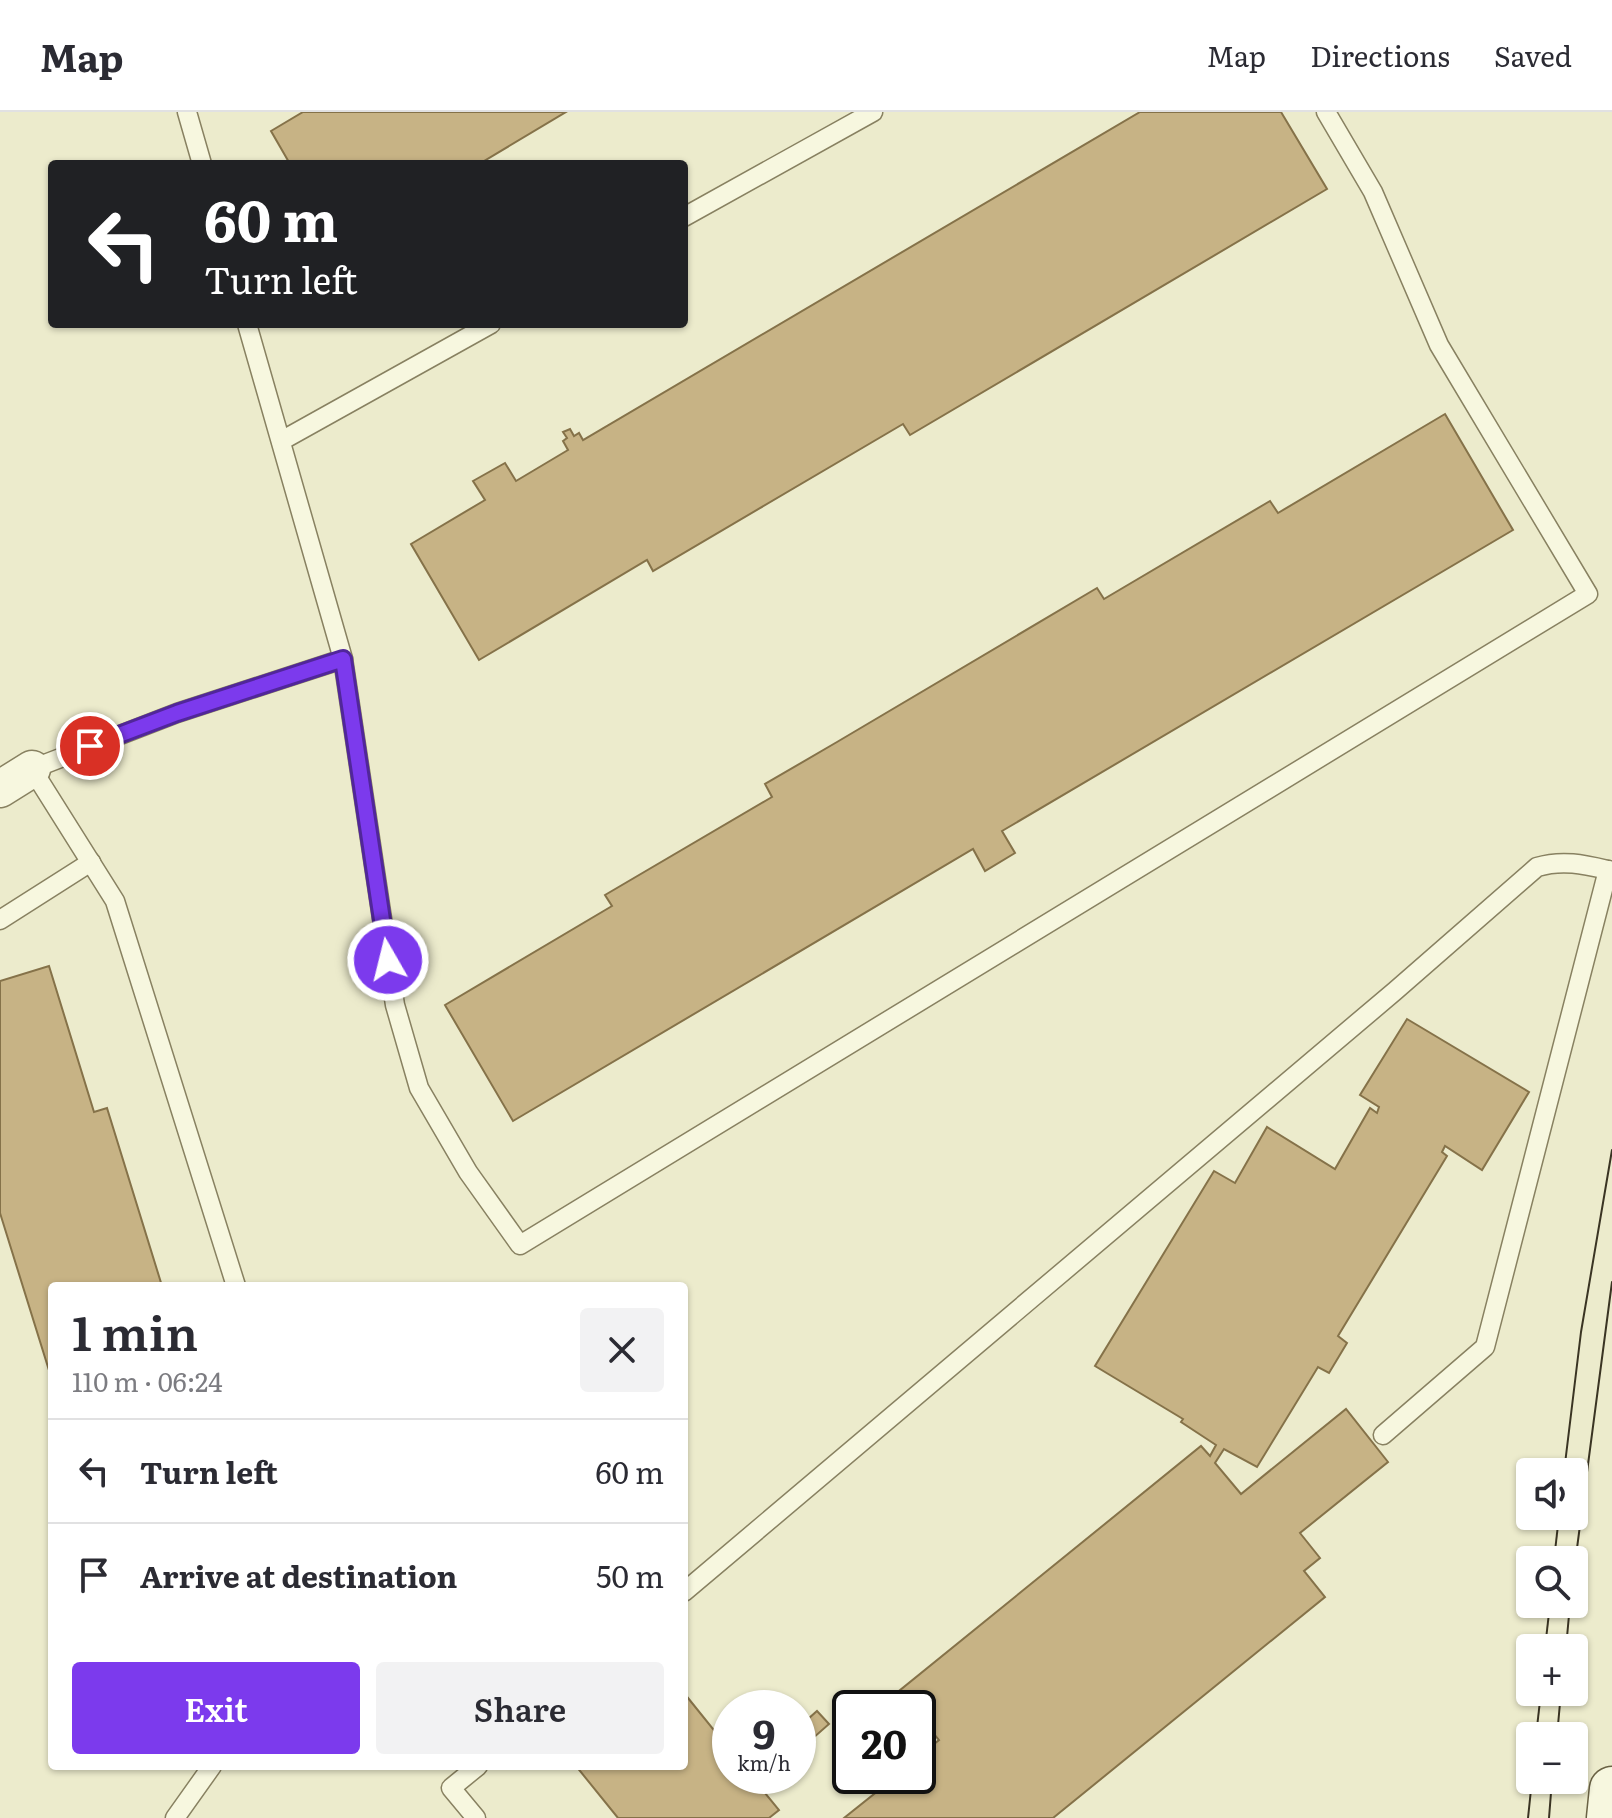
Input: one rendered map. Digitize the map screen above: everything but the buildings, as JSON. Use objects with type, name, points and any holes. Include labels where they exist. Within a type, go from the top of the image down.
[{"type":"main road","points":[[1609,1818],[1612,1789]]},
{"type":"street","points":[[0,789],[32,769]]},
{"type":"lane","points":[[187,112],[201,160]]},
{"type":"lane","points":[[688,215],[873,112]]},
{"type":"lane","points":[[248,328],[343,659],[395,1005],[415,1075],[419,1088],[468,1172],[520,1245],[1588,594],[1439,345],[1373,192],[1326,112]]},
{"type":"lane","points":[[281,441],[484,328]]},
{"type":"lane","points":[[235,1282],[115,901],[32,769],[177,713],[343,659]]},
{"type":"lane","points":[[0,920],[91,862]]},
{"type":"lane","points":[[688,1589],[1371,1012],[1537,867],[1554,862],[1575,863],[1610,871],[1485,1347],[1383,1435]]},
{"type":"lane","points":[[175,1818],[209,1770]]},
{"type":"lane","points":[[473,1770],[451,1788],[476,1818]]},
{"type":"tram line","points":[[1566,1458],[1581,1332],[1612,1150]]},
{"type":"tram line","points":[[1577,1546],[1612,1282]]},
{"type":"tram line","points":[[1556,1546],[1557,1530]]},
{"type":"tram line","points":[[1547,1634],[1548,1618]]},
{"type":"tram line","points":[[1567,1634],[1569,1618]]},
{"type":"tram line","points":[[1538,1722],[1539,1706]]},
{"type":"tram line","points":[[1558,1722],[1560,1706]]},
{"type":"tram line","points":[[1528,1818],[1531,1794]]},
{"type":"tram line","points":[[1549,1818],[1551,1794]]},
{"type":"route","points":[[90,746],[177,713],[343,659],[388,960]]}]
